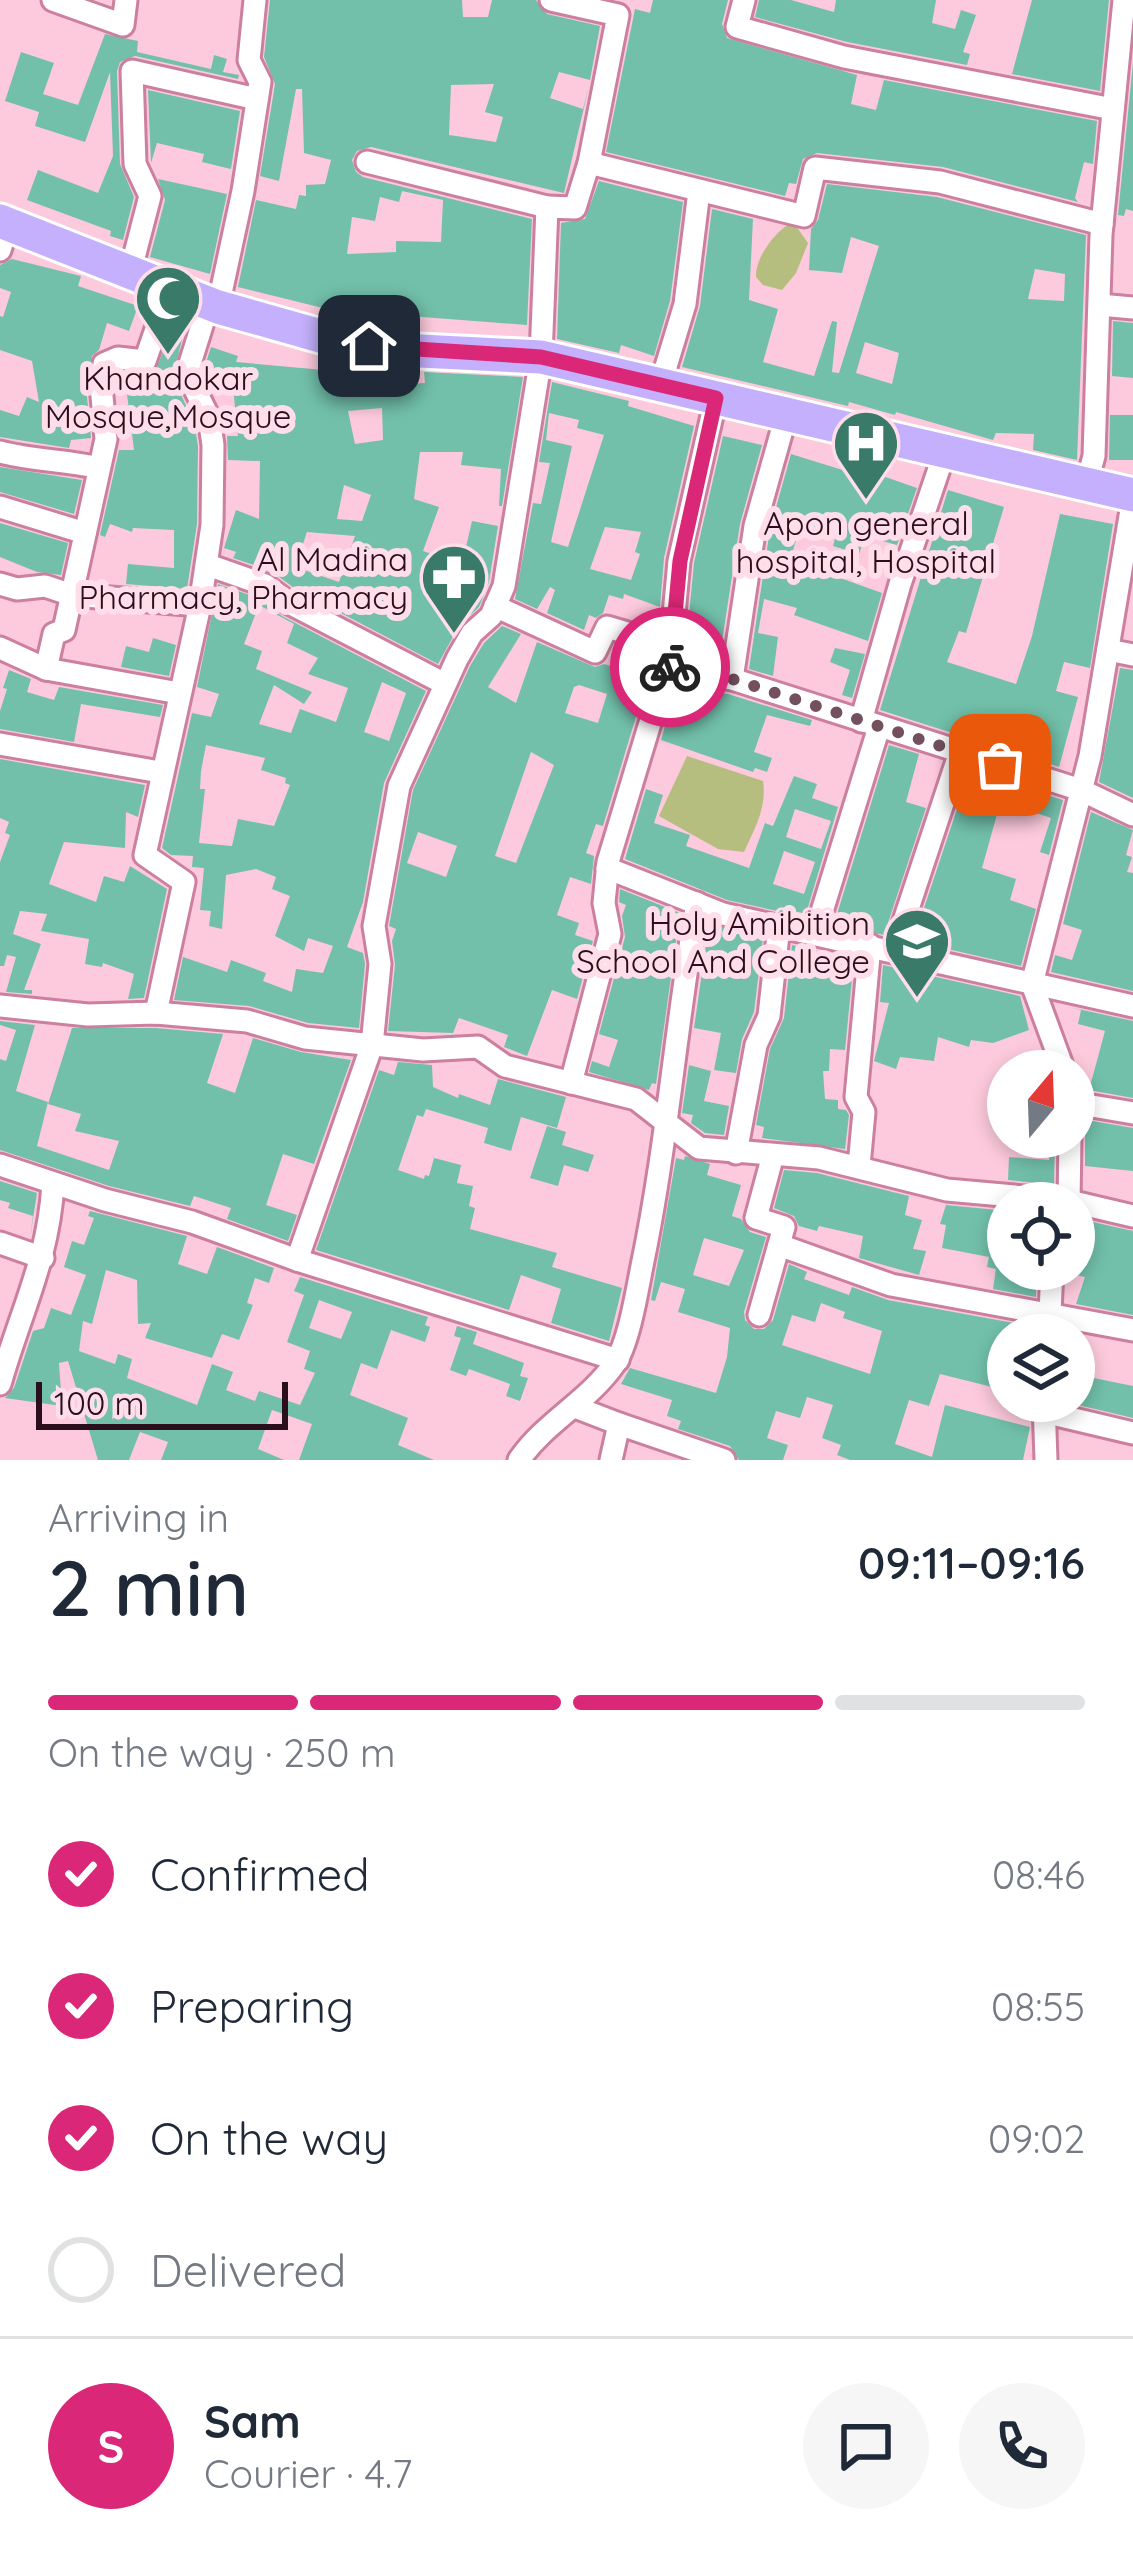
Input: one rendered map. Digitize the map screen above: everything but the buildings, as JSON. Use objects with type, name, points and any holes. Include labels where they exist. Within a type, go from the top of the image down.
[{"type":"highway","points":[[3,232],[213,305],[338,341],[400,350],[541,357],[1133,496]]},
{"type":"street","points":[[52,0],[124,25],[126,0]]},
{"type":"street","points":[[156,1013],[184,882],[145,855],[208,565],[213,445],[208,418],[187,373],[213,305],[243,191],[260,82],[249,60],[255,0]]},
{"type":"street","points":[[367,162],[447,178],[547,207],[575,208],[589,163],[618,15],[593,5],[551,0]]},
{"type":"street","points":[[744,0],[737,27],[844,57],[1113,109]]},
{"type":"street","points":[[1085,485],[1094,455],[1102,224],[1124,0]]},
{"type":"street","points":[[130,273],[150,196],[135,164],[132,71],[257,99]]},
{"type":"street","points":[[589,163],[804,216],[815,168],[940,182],[1102,224]]},
{"type":"street","points":[[661,383],[685,304],[699,191]]},
{"type":"street","points":[[297,1260],[367,1070],[380,964],[374,926],[399,786],[445,684],[504,586],[541,357],[547,207]]},
{"type":"street","points":[[46,669],[54,634],[64,630],[106,439],[104,364],[118,358],[146,361],[170,289]]},
{"type":"street","points":[[1100,304],[1133,308]]},
{"type":"street","points":[[572,1083],[610,934],[604,903],[608,868],[626,791],[669,656],[683,540],[716,398]]},
{"type":"street","points":[[732,679],[754,526],[786,416]]},
{"type":"street","points":[[0,452],[37,462],[64,460],[99,468]]},
{"type":"street","points":[[814,934],[870,724],[900,584],[944,454]]},
{"type":"street","points":[[1056,1050],[1032,984],[1081,790],[1133,496]]},
{"type":"street","points":[[0,507],[85,533]]},
{"type":"street","points":[[208,565],[265,585],[326,624],[445,684]]},
{"type":"street","points":[[0,584],[17,590],[45,586],[72,596],[200,605]]},
{"type":"street","points":[[495,606],[595,652],[607,627],[732,679],[1081,790],[1133,815]]},
{"type":"street","points":[[0,647],[46,669],[179,693]]},
{"type":"street","points":[[1108,650],[1133,655]]},
{"type":"street","points":[[0,744],[160,772]]},
{"type":"street","points":[[894,951],[960,752]]},
{"type":"street","points":[[608,868],[723,914],[1133,1006]]},
{"type":"street","points":[[519,1460],[538,1435],[575,1407],[617,1360],[638,1288],[698,903]]},
{"type":"street","points":[[736,1153],[756,1045],[770,1016],[779,926]]},
{"type":"street","points":[[859,1166],[864,1112],[856,1097],[869,945]]},
{"type":"street","points":[[0,1006],[88,1015],[156,1013],[247,1021],[305,1038],[423,1050],[478,1047],[506,1066],[636,1099],[699,1148],[859,1166],[947,1190],[987,1194]]},
{"type":"street","points":[[1095,1107],[1133,1113]]},
{"type":"street","points":[[759,1315],[784,1227],[756,1218],[773,1155]]},
{"type":"street","points":[[0,1166],[192,1222],[297,1260],[617,1360]]},
{"type":"street","points":[[1,1379],[44,1258],[52,1183]]},
{"type":"street","points":[[1095,1208],[1133,1216]]},
{"type":"street","points":[[0,1243],[44,1258]]},
{"type":"street","points":[[779,1245],[891,1285],[1133,1330]]},
{"type":"street","points":[[1049,1314],[1050,1290]]},
{"type":"street","points":[[575,1407],[724,1460]]},
{"type":"street","points":[[1095,1421],[1133,1432]]},
{"type":"street","points":[[1045,1422],[1046,1460]]},
{"type":"street","points":[[611,1460],[619,1424]]},
{"type":"shaded area","points":[[789,224],[808,243],[796,273],[782,290],[763,285],[756,270],[766,247]]},
{"type":"shaded area","points":[[687,756],[763,781],[762,809],[744,852],[718,849],[659,816]]},
{"type":"way so far","points":[[670,667],[732,679],[1000,765]]},
{"type":"place","name":"Khandokar Mosque,Mosque","points":[[168,357]]},
{"type":"place","name":"Apon general hospital, Hospital","points":[[866,502]]},
{"type":"place","name":"Al Madina Pharmacy, Pharmacy","points":[[454,636]]},
{"type":"place","name":"Holy Amibition School And College","points":[[917,1000]]},
{"type":"route","points":[[369,346],[541,357],[716,398],[680,561],[670,667]]}]
